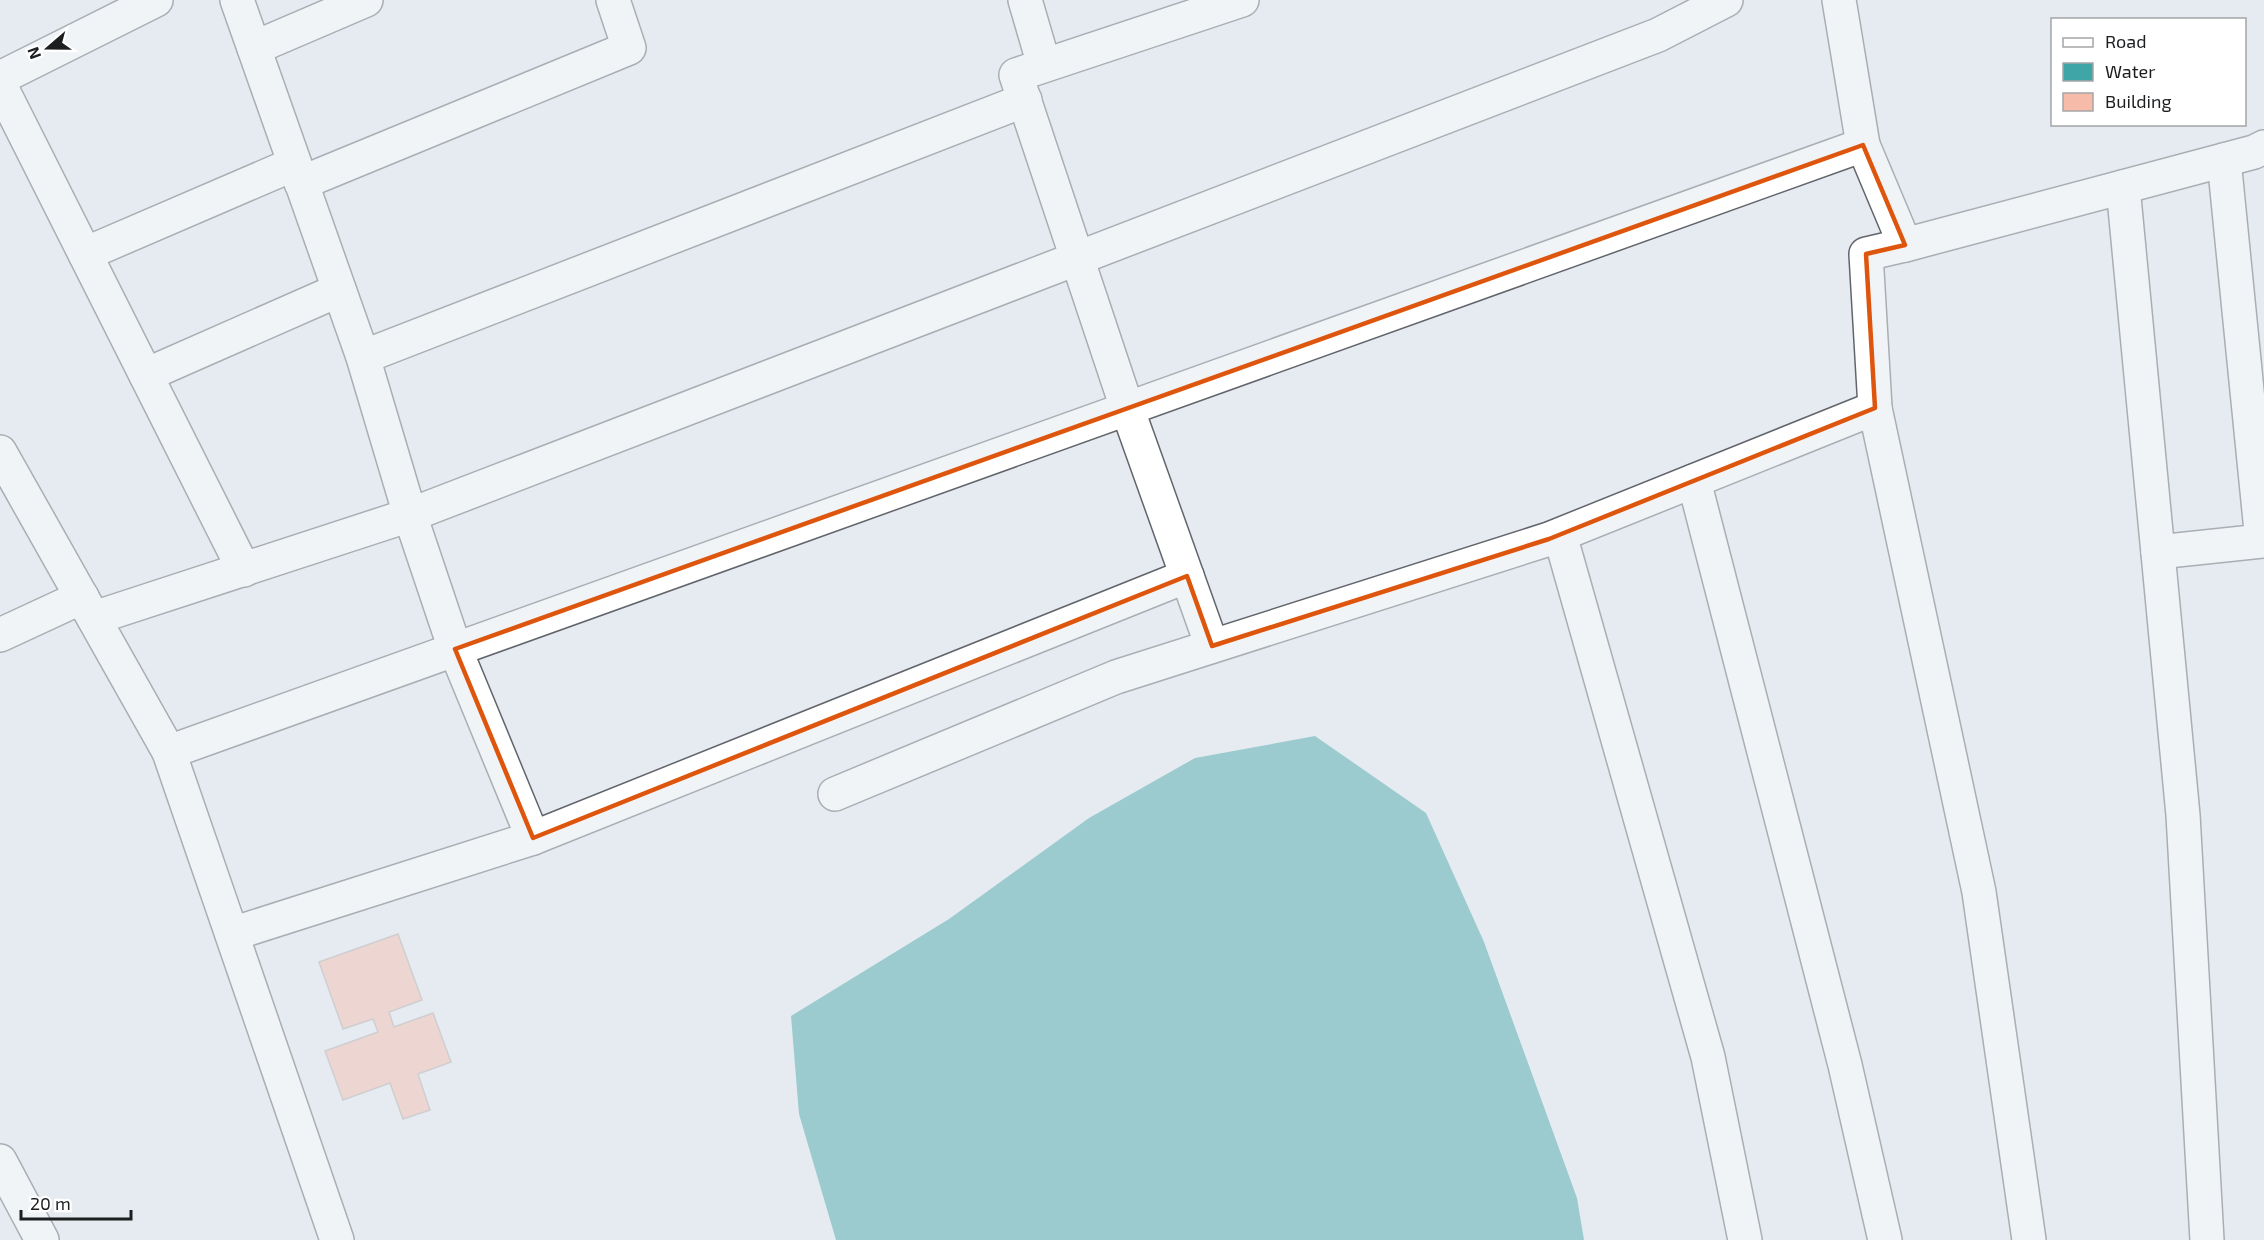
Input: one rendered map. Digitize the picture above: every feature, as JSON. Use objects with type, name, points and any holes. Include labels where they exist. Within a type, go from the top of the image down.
[{"type":"street","points":[[0,78],[156,0]]},
{"type":"street","points":[[237,0],[363,357],[410,515],[455,649],[533,838]]},
{"type":"street","points":[[254,48],[366,0]]},
{"type":"street","points":[[85,254],[629,48],[613,0]]},
{"type":"street","points":[[1025,0],[1044,65]]},
{"type":"street","points":[[1212,646],[1127,408],[1016,75],[1242,0]]},
{"type":"street","points":[[0,634],[88,607],[244,570],[410,515],[1658,35],[1726,0]]},
{"type":"street","points":[[1839,0],[1863,145],[1905,245]]},
{"type":"street","points":[[0,85],[244,570]]},
{"type":"street","points":[[363,357],[1025,100]]},
{"type":"street","points":[[169,752],[1863,145]]},
{"type":"street","points":[[2029,1240],[1978,892],[1875,408],[1866,254],[2254,152],[2264,147]]},
{"type":"street","points":[[2158,552],[2262,541],[2224,160]]},
{"type":"street","points":[[2123,187],[2183,815],[2207,1240]]},
{"type":"street","points":[[146,375],[339,290]]},
{"type":"street","points":[[835,794],[1116,677],[1560,535],[1875,408]]},
{"type":"street","points":[[0,452],[169,752],[337,1240]]},
{"type":"street","points":[[1694,481],[1845,1065],[1885,1240]]},
{"type":"street","points":[[1560,535],[1708,1058],[1745,1240]]},
{"type":"street","points":[[232,934],[533,838],[1187,576]]},
{"type":"street","points":[[0,1161],[31,1236]]},
{"type":"highlighted area","points":[[1863,145],[1905,245],[1866,254],[1875,408],[1549,539],[1212,646],[1187,576],[533,838],[455,649]]},
{"type":"water","points":[[1315,736],[1426,813],[1484,942],[1577,1198],[1584,1240],[836,1240],[799,1114],[791,1016],[949,919],[1089,818],[1195,758]]},
{"type":"building","points":[[398,934],[422,1000],[389,1012],[394,1027],[433,1013],[451,1062],[418,1074],[430,1110],[403,1119],[390,1083],[343,1100],[325,1051],[378,1032],[373,1019],[343,1029],[319,962]]}]
